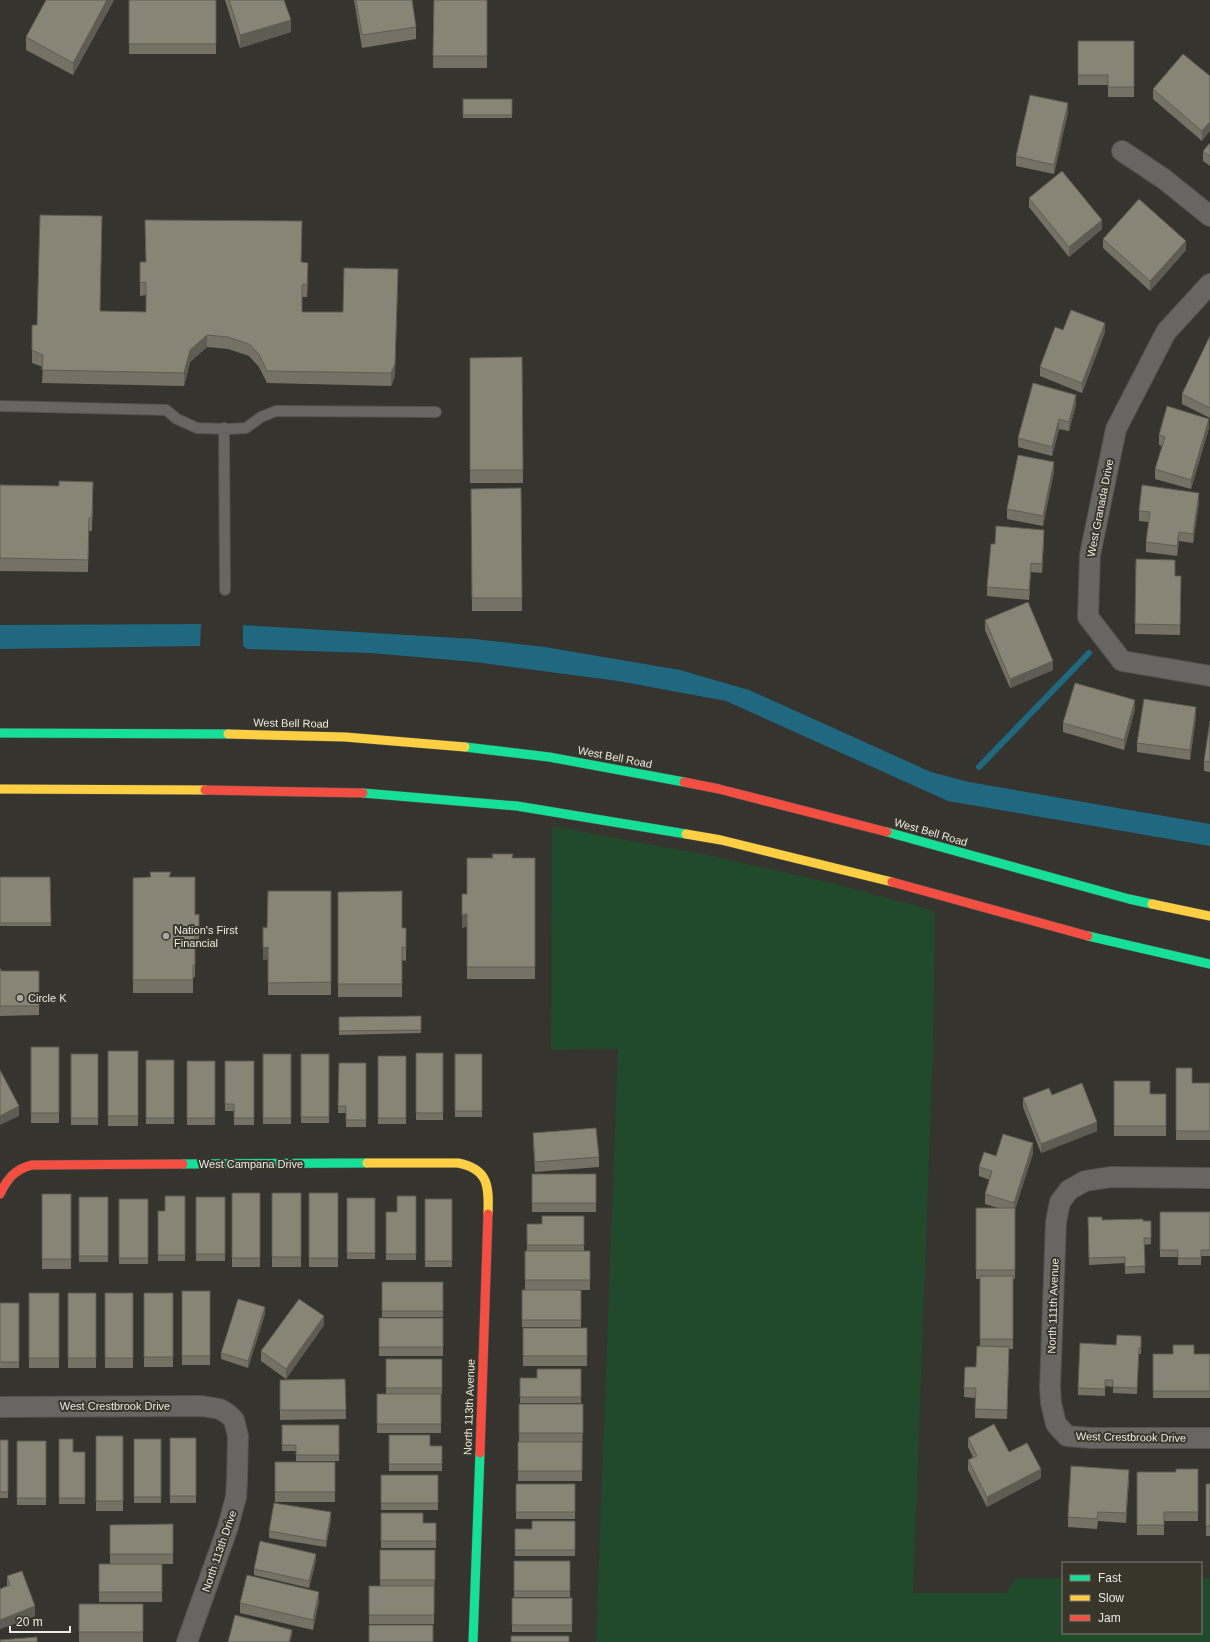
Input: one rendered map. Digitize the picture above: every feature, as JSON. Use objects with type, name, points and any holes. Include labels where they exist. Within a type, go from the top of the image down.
[{"type":"main road","name":"West Bell Road","points":[[0,733],[234,734],[345,737],[446,745],[548,757],[719,789],[832,817],[1129,899],[1210,916]]},
{"type":"main road","points":[[0,789],[121,789],[369,793],[517,806],[628,823],[722,840],[925,891],[1116,944],[1210,964]]},
{"type":"main road","name":"West Campana Drive","points":[[0,1194],[7,1180],[17,1169],[24,1166],[40,1165],[458,1163],[472,1166],[483,1174]]},
{"type":"main road","name":"North 113th Avenue","points":[[473,1642],[489,1199],[486,1181],[483,1174]]},
{"type":"street","points":[[1122,151],[1164,179],[1210,216]]},
{"type":"street","name":"West Granada Drive","points":[[1210,284],[1166,332],[1116,429],[1090,554],[1088,617],[1122,661],[1210,676]]},
{"type":"street","name":"North 111th Avenue","points":[[1056,1424],[1051,1403],[1050,1387],[1056,1222],[1060,1202],[1069,1190],[1086,1181],[1111,1178],[1210,1178]]},
{"type":"street","name":"West Crestbrook Drive","points":[[0,1407],[202,1406],[220,1409],[228,1414]]},
{"type":"street","name":"North 113th Drive","points":[[187,1642],[228,1527],[236,1497],[238,1436],[234,1420],[228,1414]]},
{"type":"street","name":"West Crestbrook Drive","points":[[1056,1424],[1067,1436],[1091,1438],[1210,1438]]},
{"type":"lane","points":[[0,406],[166,410],[176,419],[197,428],[246,428],[261,417],[276,411],[436,412]]},
{"type":"lane","points":[[224,428],[225,590]]},
{"type":"green space","points":[[552,826],[717,857],[832,883],[935,911],[933,1049],[913,1593],[1006,1593],[1017,1578],[1062,1578],[1062,1634],[1202,1634],[1202,1578],[1210,1578],[1210,1642],[596,1642],[618,1049],[551,1050]]},
{"type":"water","points":[[201,624],[200,646],[0,649],[0,625]]},
{"type":"water","points":[[243,625],[474,639],[545,647],[680,670],[749,690],[931,772],[969,782],[1210,824],[1210,846],[948,801],[726,701],[618,681],[475,662],[370,653],[247,649],[243,646]]},
{"type":"building","points":[[46,0],[107,0],[73,63],[26,37]]},
{"type":"building","points":[[129,0],[216,0],[216,44],[129,44]]},
{"type":"building","points":[[229,0],[284,0],[291,20],[240,35]]},
{"type":"building","points":[[356,0],[412,0],[416,27],[362,35]]},
{"type":"building","points":[[434,0],[487,0],[487,56],[433,56]]},
{"type":"building","points":[[1078,41],[1134,41],[1134,87],[1108,87],[1108,75],[1078,75]]},
{"type":"building","points":[[1183,54],[1210,76],[1210,122],[1202,131],[1153,89]]},
{"type":"building","points":[[1030,95],[1068,103],[1054,165],[1016,156]]},
{"type":"building","points":[[463,99],[512,99],[512,115],[463,115]]},
{"type":"building","points":[[1210,143],[1210,156],[1203,151]]},
{"type":"building","points":[[1062,171],[1102,220],[1069,247],[1029,198]]},
{"type":"building","points":[[1139,199],[1186,241],[1150,281],[1103,239]]},
{"type":"building","points":[[40,215],[102,216],[100,311],[146,312],[146,282],[140,283],[140,262],[146,262],[145,220],[302,221],[301,262],[308,263],[307,284],[302,285],[302,312],[343,312],[344,268],[398,269],[395,364],[391,373],[267,371],[259,354],[249,344],[228,337],[207,335],[190,350],[184,373],[42,370],[43,355],[32,350],[32,325],[37,325]]},
{"type":"building","points":[[1071,310],[1105,323],[1082,383],[1040,367],[1055,327],[1063,330]]},
{"type":"building","points":[[1210,336],[1210,408],[1182,394]]},
{"type":"building","points":[[522,357],[523,470],[470,470],[470,358]]},
{"type":"building","points":[[1033,383],[1076,395],[1069,422],[1059,419],[1052,447],[1018,438]]},
{"type":"building","points":[[1167,406],[1209,419],[1191,480],[1155,469],[1165,437],[1159,435]]},
{"type":"building","points":[[1018,455],[1054,462],[1043,516],[1007,509]]},
{"type":"building","points":[[59,481],[93,482],[92,518],[89,518],[88,560],[0,558],[0,485],[59,486]]},
{"type":"building","points":[[1142,485],[1199,493],[1193,534],[1179,532],[1177,546],[1146,542],[1150,512],[1139,511]]},
{"type":"building","points":[[521,488],[522,598],[472,598],[471,489]]},
{"type":"building","points":[[996,526],[1044,530],[1042,564],[1031,563],[1029,590],[987,587],[991,544],[995,544]]},
{"type":"building","points":[[1136,559],[1175,560],[1175,576],[1181,576],[1180,625],[1135,624]]},
{"type":"building","points":[[1028,602],[1053,661],[1010,679],[985,620]]},
{"type":"building","points":[[1075,683],[1135,700],[1124,740],[1063,723]]},
{"type":"building","points":[[1144,699],[1196,707],[1190,750],[1137,743]]},
{"type":"building","points":[[1210,721],[1210,762],[1204,761]]},
{"type":"building","points":[[492,854],[513,854],[512,858],[535,858],[535,967],[467,967],[467,914],[462,915],[462,894],[467,894],[467,858],[493,858]]},
{"type":"building","name":"Nation's First Financial","points":[[150,872],[171,872],[169,877],[195,877],[195,915],[199,914],[199,934],[195,933],[195,965],[193,965],[193,980],[133,980],[133,878],[151,877]]},
{"type":"building","points":[[0,877],[50,877],[51,923],[0,923]]},
{"type":"building","points":[[268,891],[331,891],[331,982],[268,983],[268,947],[263,948],[263,927],[267,928]]},
{"type":"building","points":[[402,891],[402,928],[406,928],[406,948],[402,947],[402,984],[338,984],[338,892]]},
{"type":"building","name":"Circle K","points":[[0,969],[1,971],[39,971],[39,1006],[0,1006]]},
{"type":"building","points":[[421,1016],[421,1030],[339,1031],[339,1017]]},
{"type":"building","points":[[31,1047],[59,1047],[59,1113],[31,1113]]},
{"type":"building","points":[[108,1051],[138,1051],[138,1116],[108,1116]]},
{"type":"building","points":[[416,1053],[443,1053],[443,1113],[416,1113]]},
{"type":"building","points":[[71,1054],[98,1054],[98,1118],[71,1118]]},
{"type":"building","points":[[263,1054],[291,1054],[291,1118],[263,1118]]},
{"type":"building","points":[[301,1054],[329,1054],[329,1117],[301,1117]]},
{"type":"building","points":[[455,1054],[482,1054],[482,1111],[455,1111]]},
{"type":"building","points":[[378,1056],[406,1056],[406,1118],[378,1118]]},
{"type":"building","points":[[146,1060],[174,1060],[174,1118],[146,1118]]},
{"type":"building","points":[[187,1061],[215,1061],[215,1118],[187,1118]]},
{"type":"building","points":[[225,1061],[254,1061],[254,1118],[234,1118],[234,1104],[225,1104]]},
{"type":"building","points":[[339,1063],[366,1063],[366,1120],[346,1120],[346,1106],[338,1106]]},
{"type":"building","points":[[1176,1068],[1192,1068],[1192,1083],[1210,1083],[1210,1131],[1176,1131]]},
{"type":"building","points":[[0,1070],[19,1106],[0,1116]]},
{"type":"building","points":[[1114,1081],[1150,1081],[1150,1094],[1166,1094],[1166,1126],[1114,1126]]},
{"type":"building","points":[[1082,1083],[1097,1122],[1041,1144],[1023,1098],[1049,1088],[1052,1095]]},
{"type":"building","points":[[596,1128],[599,1157],[535,1162],[533,1133]]},
{"type":"building","points":[[1003,1134],[1033,1143],[1014,1203],[985,1194],[992,1171],[979,1167],[984,1152],[996,1156]]},
{"type":"building","points":[[532,1174],[596,1174],[596,1203],[532,1203]]},
{"type":"building","points":[[232,1193],[260,1193],[260,1258],[232,1258]]},
{"type":"building","points":[[272,1193],[301,1193],[301,1257],[272,1257]]},
{"type":"building","points":[[309,1193],[338,1193],[338,1258],[309,1258]]},
{"type":"building","points":[[42,1194],[71,1194],[71,1259],[42,1259]]},
{"type":"building","points":[[165,1196],[185,1196],[185,1255],[158,1255],[158,1211],[165,1211]]},
{"type":"building","points":[[397,1196],[416,1196],[416,1254],[386,1254],[386,1212],[397,1212]]},
{"type":"building","points":[[79,1197],[108,1197],[108,1256],[79,1256]]},
{"type":"building","points":[[196,1197],[225,1197],[225,1254],[196,1254]]},
{"type":"building","points":[[347,1198],[375,1198],[375,1253],[347,1253]]},
{"type":"building","points":[[119,1199],[148,1199],[148,1258],[119,1258]]},
{"type":"building","points":[[425,1199],[452,1199],[452,1261],[425,1261]]},
{"type":"building","points":[[976,1208],[1015,1208],[1015,1270],[976,1270]]},
{"type":"building","points":[[1160,1212],[1210,1212],[1210,1250],[1201,1250],[1201,1258],[1178,1258],[1178,1250],[1160,1250]]},
{"type":"building","points":[[542,1216],[584,1216],[584,1245],[527,1245],[527,1224],[542,1224]]},
{"type":"building","points":[[1088,1217],[1102,1217],[1102,1220],[1143,1219],[1143,1221],[1151,1221],[1151,1238],[1144,1238],[1145,1266],[1125,1267],[1125,1257],[1089,1258]]},
{"type":"building","points":[[525,1251],[590,1251],[590,1280],[525,1280]]},
{"type":"building","points":[[980,1276],[1013,1276],[1013,1339],[980,1339]]},
{"type":"building","points":[[382,1282],[443,1282],[443,1311],[382,1311]]},
{"type":"building","points":[[522,1290],[581,1290],[581,1320],[522,1320]]},
{"type":"building","points":[[182,1291],[210,1291],[210,1356],[182,1356]]},
{"type":"building","points":[[29,1293],[59,1293],[59,1358],[29,1358]]},
{"type":"building","points":[[68,1293],[96,1293],[96,1358],[68,1358]]},
{"type":"building","points":[[105,1293],[133,1293],[133,1358],[105,1358]]},
{"type":"building","points":[[144,1293],[173,1293],[173,1357],[144,1357]]},
{"type":"building","points":[[238,1299],[265,1307],[248,1361],[221,1353]]},
{"type":"building","points":[[299,1299],[324,1316],[286,1369],[261,1351]]},
{"type":"building","points":[[0,1303],[19,1303],[19,1362],[0,1362]]},
{"type":"building","points":[[379,1318],[443,1318],[443,1347],[379,1347]]},
{"type":"building","points":[[523,1328],[587,1328],[587,1356],[523,1356]]},
{"type":"building","points":[[1117,1335],[1141,1336],[1137,1388],[1113,1387],[1113,1380],[1105,1380],[1105,1389],[1078,1388],[1080,1343],[1116,1345]]},
{"type":"building","points":[[1173,1345],[1194,1345],[1194,1354],[1210,1354],[1210,1391],[1153,1391],[1153,1354],[1173,1354]]},
{"type":"building","points":[[977,1346],[1009,1347],[1007,1410],[975,1409],[976,1388],[964,1388],[965,1367],[976,1367]]},
{"type":"building","points":[[386,1359],[442,1359],[442,1388],[386,1388]]},
{"type":"building","points":[[537,1369],[581,1369],[581,1397],[520,1397],[520,1378],[537,1378]]},
{"type":"building","points":[[345,1379],[346,1410],[280,1410],[280,1380]]},
{"type":"building","points":[[377,1394],[441,1394],[441,1424],[377,1424]]},
{"type":"building","points":[[519,1404],[583,1404],[583,1433],[519,1433]]},
{"type":"building","points":[[994,1424],[1009,1452],[1027,1443],[1041,1469],[987,1497],[968,1460],[977,1456],[968,1438]]},
{"type":"building","points":[[282,1425],[339,1425],[339,1455],[296,1455],[296,1445],[282,1445]]},
{"type":"building","points":[[389,1435],[430,1435],[430,1446],[442,1446],[442,1464],[389,1464]]},
{"type":"building","points":[[96,1436],[123,1436],[123,1501],[96,1501]]},
{"type":"building","points":[[170,1438],[196,1438],[196,1496],[170,1496]]},
{"type":"building","points":[[59,1439],[73,1439],[73,1452],[85,1452],[85,1498],[59,1498]]},
{"type":"building","points":[[134,1439],[161,1439],[161,1497],[134,1497]]},
{"type":"building","points":[[0,1440],[8,1440],[8,1492],[0,1492]]},
{"type":"building","points":[[17,1441],[46,1441],[46,1498],[17,1498]]},
{"type":"building","points":[[518,1442],[582,1442],[582,1471],[518,1471]]},
{"type":"building","points":[[275,1462],[335,1462],[335,1492],[275,1492]]},
{"type":"building","points":[[1071,1466],[1129,1470],[1126,1513],[1098,1512],[1097,1519],[1068,1517]]},
{"type":"building","points":[[1176,1469],[1198,1469],[1198,1512],[1164,1512],[1164,1525],[1137,1525],[1137,1472],[1176,1472]]},
{"type":"building","points":[[381,1475],[438,1475],[438,1503],[381,1503]]},
{"type":"building","points":[[516,1484],[575,1484],[575,1512],[516,1512]]},
{"type":"building","points":[[1206,1484],[1210,1484],[1210,1526],[1206,1526]]},
{"type":"building","points":[[274,1503],[331,1512],[326,1541],[269,1531]]},
{"type":"building","points":[[381,1513],[423,1513],[423,1523],[436,1523],[436,1541],[381,1541]]},
{"type":"building","points":[[532,1521],[575,1521],[575,1550],[515,1550],[515,1529],[532,1529]]},
{"type":"building","points":[[173,1524],[173,1554],[110,1554],[110,1525]]},
{"type":"building","points":[[260,1541],[316,1554],[309,1581],[254,1569]]},
{"type":"building","points":[[380,1550],[435,1550],[435,1580],[380,1580]]},
{"type":"building","points":[[514,1561],[570,1561],[570,1591],[514,1591]]},
{"type":"building","points":[[99,1564],[162,1564],[162,1592],[99,1592]]},
{"type":"building","points":[[22,1571],[35,1606],[0,1620],[0,1589],[10,1585],[7,1576]]},
{"type":"building","points":[[247,1575],[319,1592],[313,1620],[240,1603]]},
{"type":"building","points":[[369,1586],[434,1586],[434,1615],[369,1615]]},
{"type":"building","points":[[512,1598],[572,1598],[572,1625],[512,1625]]},
{"type":"building","points":[[79,1604],[143,1604],[143,1632],[79,1632]]},
{"type":"building","points":[[235,1615],[292,1630],[289,1642],[228,1642]]},
{"type":"building","points":[[369,1625],[433,1625],[433,1642],[369,1642]]},
{"type":"building","points":[[511,1636],[569,1636],[569,1642],[511,1642]]},
{"type":"building","points":[[37,1637],[37,1642],[0,1642],[0,1640]]},
{"type":"waterway","points":[[979,767],[1089,653]]},
{"type":"traffic: fast","points":[[0,733],[228,734]]},
{"type":"traffic: fast","points":[[465,747],[549,757],[684,782]]},
{"type":"traffic: fast","points":[[363,793],[517,806],[686,834]]},
{"type":"traffic: fast","points":[[887,832],[1129,899],[1152,904]]},
{"type":"traffic: fast","points":[[1088,936],[1210,964]]},
{"type":"traffic: fast","points":[[183,1164],[367,1163]]},
{"type":"traffic: fast","points":[[473,1642],[480,1453]]},
{"type":"traffic: slow","points":[[228,734],[345,737],[465,747]]},
{"type":"traffic: slow","points":[[0,789],[205,790]]},
{"type":"traffic: slow","points":[[686,834],[721,840],[892,882]]},
{"type":"traffic: slow","points":[[1152,904],[1210,916]]},
{"type":"traffic: slow","points":[[367,1163],[458,1163],[468,1166],[476,1170],[485,1181],[488,1195],[488,1214]]},
{"type":"traffic: jam","points":[[684,782],[719,789],[887,832]]},
{"type":"traffic: jam","points":[[205,790],[363,793]]},
{"type":"traffic: jam","points":[[892,882],[1088,936]]},
{"type":"traffic: jam","points":[[0,1194],[12,1175],[21,1169],[32,1165],[183,1164]]},
{"type":"traffic: jam","points":[[480,1453],[488,1214]]},
{"type":"place","name":"Nation's First Financial","points":[[166,936]]},
{"type":"place","name":"Circle K","points":[[20,998]]}]
